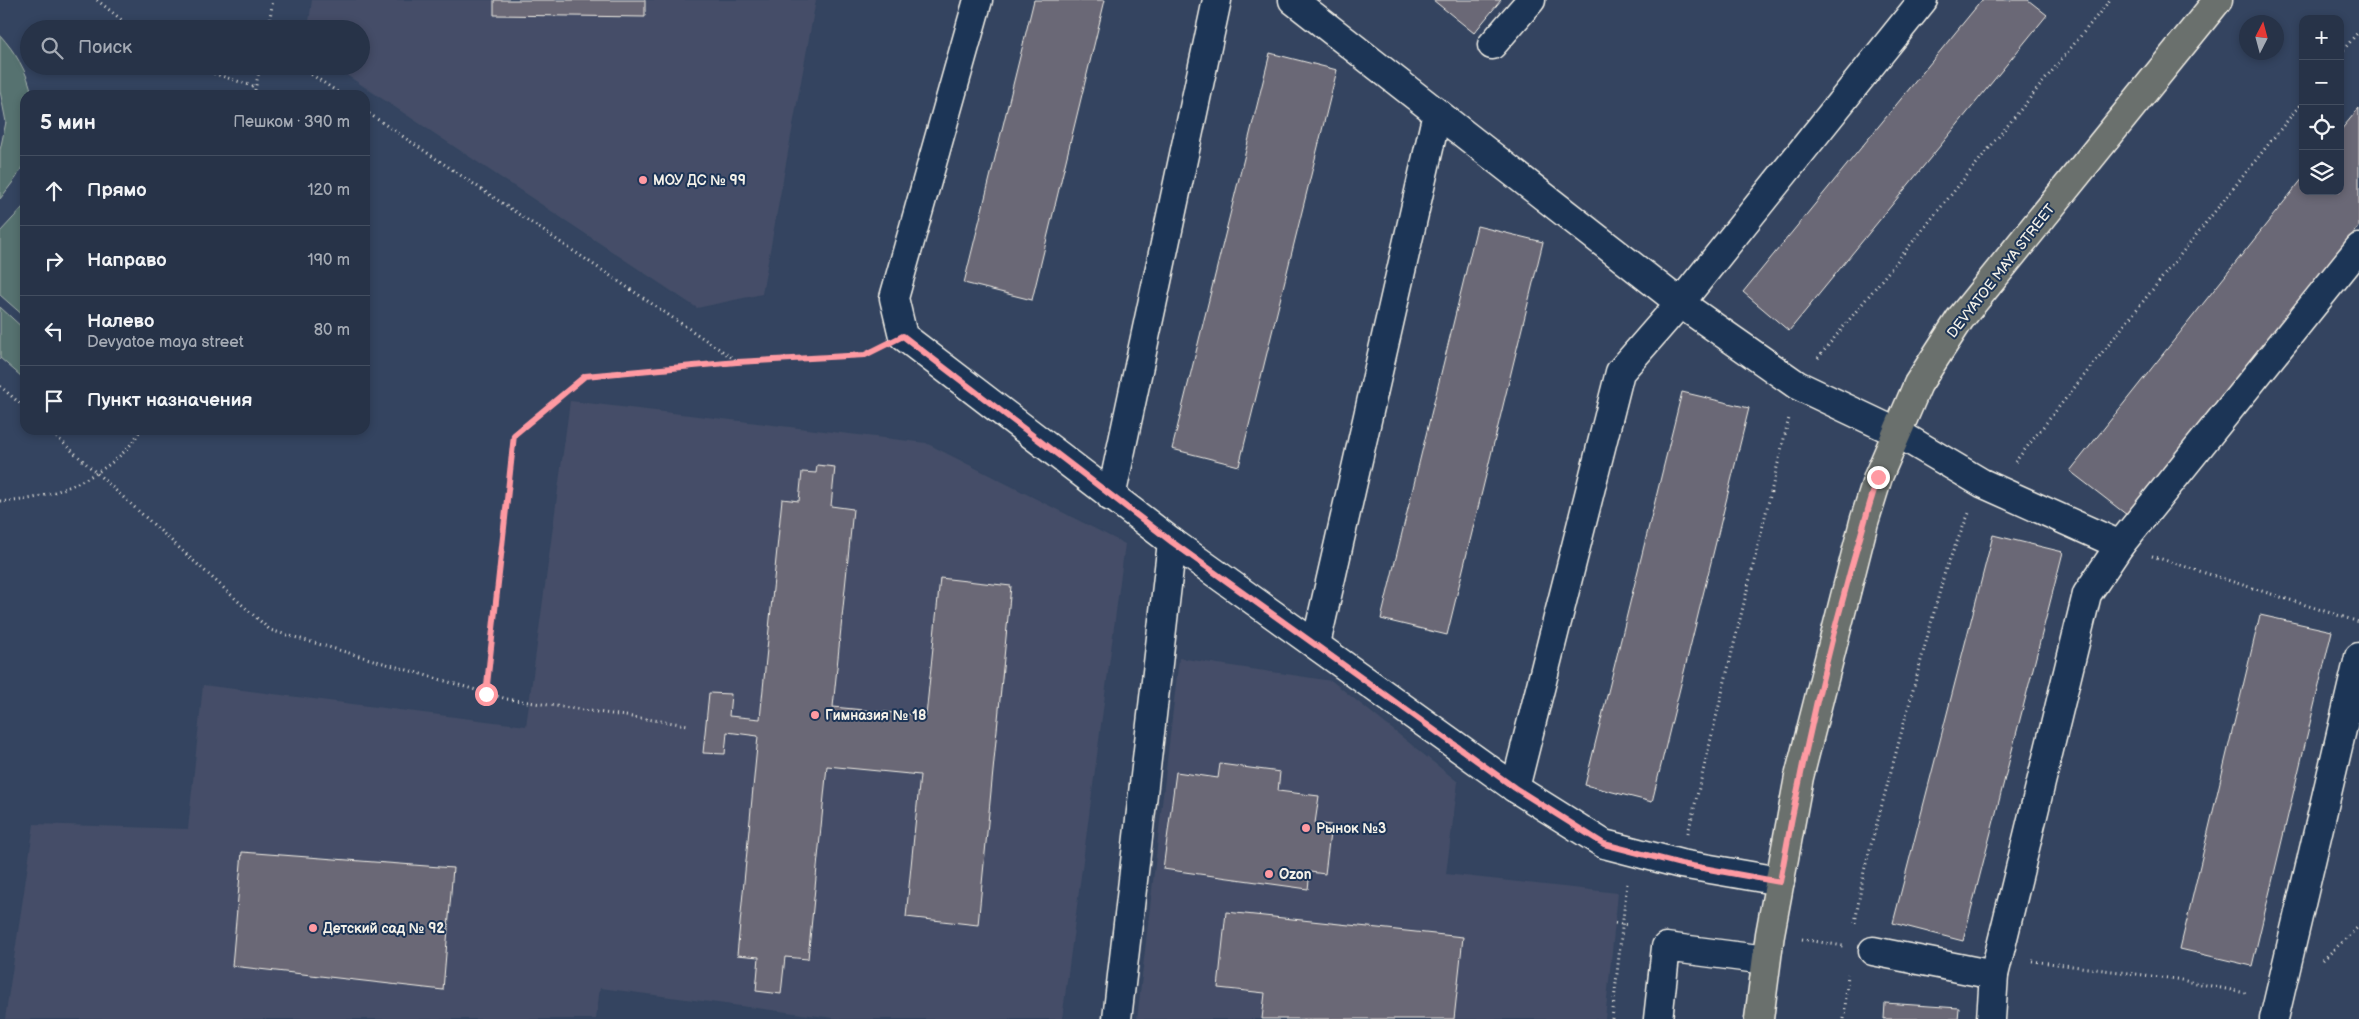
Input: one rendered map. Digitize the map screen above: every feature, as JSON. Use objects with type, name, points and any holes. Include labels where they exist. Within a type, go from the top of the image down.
[{"type":"main road","name":"DEVYATOE MAYA STREET","points":[[1759,1019],[1766,960],[1799,777],[1857,550],[1878,477],[1896,432],[1918,384],[1960,320],[2211,2]]},
{"type":"lane","points":[[978,0],[894,298],[903,336],[1172,542],[1515,788],[1604,844],[1681,864],[1780,882]]},
{"type":"lane","points":[[1111,497],[1217,0]]},
{"type":"lane","points":[[1293,0],[1680,303],[1797,385],[1896,432],[1988,485],[2120,545]]},
{"type":"lane","points":[[1492,44],[1530,0]]},
{"type":"lane","points":[[1515,788],[1620,372],[1680,303],[1910,5]]},
{"type":"lane","points":[[1316,644],[1437,113]]},
{"type":"lane","points":[[1991,1019],[1997,966],[2087,594],[2120,545],[2359,248]]},
{"type":"lane","points":[[1117,1019],[1172,542]]},
{"type":"lane","points":[[2274,1019],[2359,657]]},
{"type":"lane","points":[[1658,1019],[1666,947],[1766,960]]},
{"type":"lane","points":[[1873,951],[1997,966]]},
{"type":"path","points":[[97,0],[122,20]]},
{"type":"path","points":[[270,20],[273,0]]},
{"type":"path","points":[[2344,49],[2359,31]]},
{"type":"path","points":[[220,75],[256,86]]},
{"type":"path","points":[[255,90],[258,75]]},
{"type":"path","points":[[312,75],[335,90]]},
{"type":"path","points":[[1854,928],[1864,871],[1946,568],[1988,485],[2300,105]]},
{"type":"path","points":[[370,113],[737,362]]},
{"type":"path","points":[[486,694],[514,435],[585,376],[737,362],[865,355],[903,336]]},
{"type":"path","points":[[0,386],[20,404]]},
{"type":"path","points":[[55,435],[270,630],[486,694],[529,704],[688,725]]},
{"type":"path","points":[[0,501],[40,497],[98,474],[121,457],[136,435]]},
{"type":"path","points":[[2120,545],[2359,622]]},
{"type":"path","points":[[1612,1019],[1627,883],[1636,884]]},
{"type":"path","points":[[1615,923],[1629,925]]},
{"type":"path","points":[[2316,966],[2359,926]]},
{"type":"path","points":[[1844,1019],[1849,965]]},
{"type":"path","points":[[1997,966],[2176,979],[2251,994]]},
{"type":"shaded area","name":"МОУ ДС № 99","points":[[312,0],[816,0],[762,294],[697,308],[347,75],[370,75],[370,20],[309,20]]},
{"type":"shaded area","name":"Гимназия № 18","points":[[570,401],[926,443],[1125,544],[1062,1019],[841,1019],[600,988],[596,1019],[5,1019],[34,824],[188,829],[203,685],[526,726]]},
{"type":"shaded area","name":"Рынок №3","points":[[1179,658],[1332,681],[1458,782],[1446,874],[1618,893],[1605,1019],[1137,1019]]},
{"type":"green space","points":[[0,35],[20,63],[20,75],[26,75],[31,90],[20,90],[20,171],[0,199],[0,150],[6,122],[0,91]]},
{"type":"green space","points":[[20,210],[20,313],[0,295],[0,232]]},
{"type":"green space","points":[[0,307],[20,325],[20,375],[0,358]]},
{"type":"building","points":[[494,0],[645,0],[645,17],[494,15]]},
{"type":"building","points":[[1034,0],[1105,0],[1032,300],[964,283]]},
{"type":"building","points":[[1433,0],[1501,0],[1474,33]]},
{"type":"building","points":[[1982,0],[2028,0],[2047,15],[1789,331],[1743,292]]},
{"type":"building","points":[[1270,53],[1337,70],[1239,466],[1172,449]]},
{"type":"building","points":[[2359,108],[2359,226],[2127,515],[2070,471],[2299,183],[2299,195],[2344,195],[2344,126]]},
{"type":"building","points":[[1477,226],[1543,242],[1447,635],[1381,619]]},
{"type":"building","points":[[1682,392],[1749,408],[1652,802],[1585,785]]},
{"type":"building","points":[[817,465],[835,467],[831,506],[853,509],[833,707],[926,716],[940,578],[1011,586],[978,925],[906,917],[920,775],[827,766],[808,959],[785,957],[781,994],[756,991],[759,957],[737,955],[758,736],[727,732],[725,754],[703,753],[709,693],[731,694],[729,716],[760,719],[782,499],[799,501],[802,472],[816,473]]},
{"type":"building","points":[[1993,535],[2063,552],[1963,941],[1893,923]]},
{"type":"building","points":[[2260,615],[2332,631],[2252,966],[2180,949]]},
{"type":"building","points":[[1220,764],[1280,772],[1278,791],[1319,796],[1315,823],[1331,825],[1325,874],[1310,872],[1308,889],[1163,869],[1176,772],[1218,778]]},
{"type":"building","points":[[242,852],[453,868],[443,990],[232,966]]},
{"type":"building","points":[[1226,912],[1463,937],[1454,1019],[1262,1019],[1265,993],[1218,988]]},
{"type":"building","points":[[1885,1003],[1959,1008],[1958,1019],[1884,1019]]},
{"type":"place","name":"МОУ ДС № 99","points":[[643,180]]},
{"type":"place","name":"Гимназия № 18","points":[[815,715]]},
{"type":"place","name":"Рынок №3","points":[[1306,828]]},
{"type":"place","name":"Ozon","points":[[1269,874]]},
{"type":"place","name":"Детский сад № 92","points":[[313,928]]},
{"type":"route","points":[[486,694],[514,435],[585,376],[737,362],[865,355],[903,336],[1172,542],[1515,788],[1604,844],[1681,864],[1780,882],[1799,777],[1864,522],[1878,477]]}]
